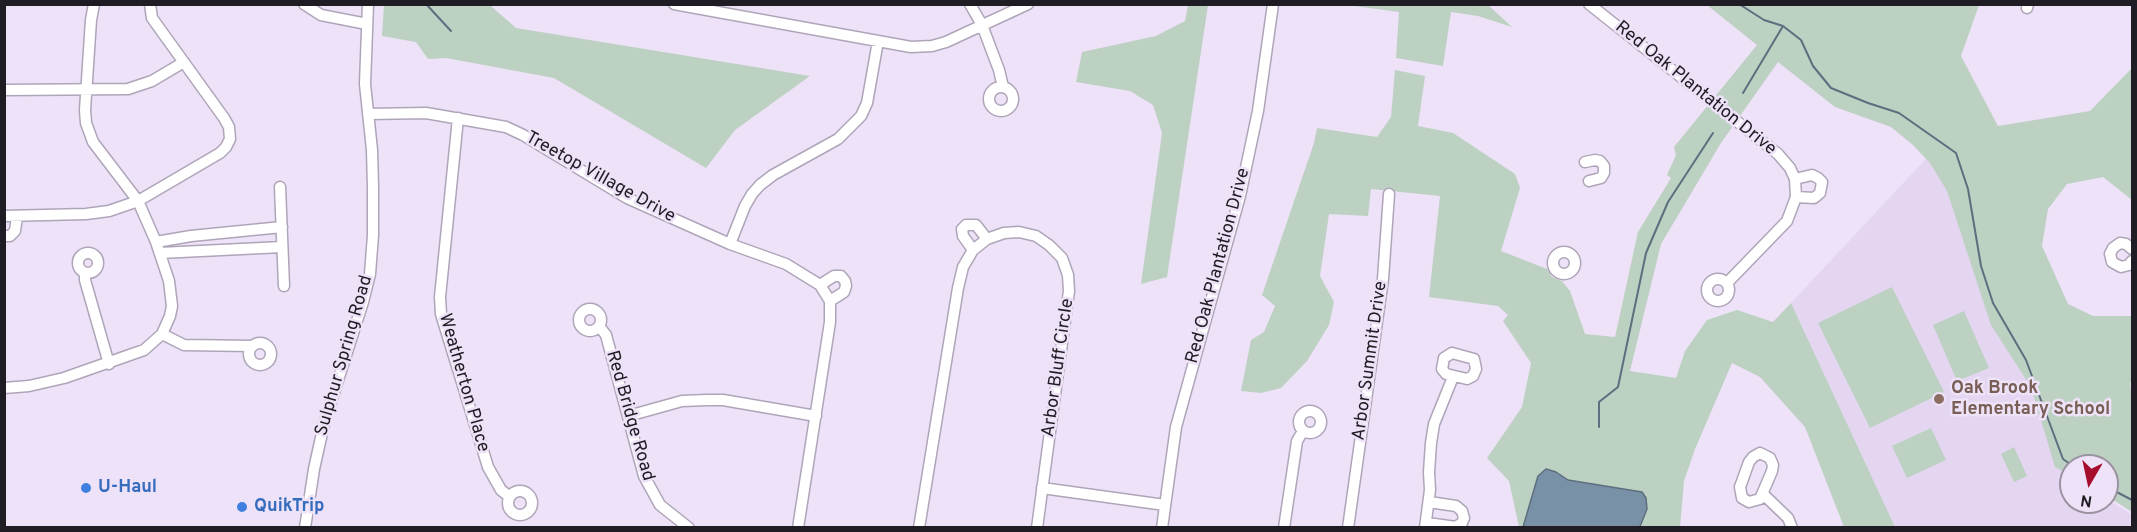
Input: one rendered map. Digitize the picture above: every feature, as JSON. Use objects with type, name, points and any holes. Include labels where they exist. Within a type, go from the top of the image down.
[{"type":"street","points":[[4,388],[29,386],[109,364],[144,350],[162,334],[172,306],[169,280],[138,201],[90,135],[85,110],[94,4]]},
{"type":"street","points":[[4,216],[86,214],[109,211],[138,201],[220,153],[230,138],[229,127],[152,18],[150,4]]},
{"type":"street","points":[[304,4],[321,15],[367,24]]},
{"type":"street","name":"Sulphur Spring Road","points":[[306,528],[314,469],[324,424],[370,274],[373,188],[366,84],[368,4]]},
{"type":"street","points":[[674,4],[911,47],[932,46],[946,42],[1029,4]]},
{"type":"street","points":[[970,4],[982,25],[1003,87]]},
{"type":"street","name":"Red Oak Plantation Drive","points":[[1162,528],[1176,428],[1240,196],[1258,111],[1273,4]]},
{"type":"street","name":"Red Oak Plantation Drive","points":[[1589,4],[1778,154],[1790,168],[1795,179]]},
{"type":"street","points":[[730,244],[745,206],[760,185],[772,175],[838,139],[861,116],[867,103],[879,41]]},
{"type":"street","points":[[4,90],[128,89],[140,86],[184,62]]},
{"type":"street","name":"Treetop Village Drive","points":[[369,114],[426,113],[488,122],[506,127],[627,198],[730,244],[786,264],[820,285],[830,301]]},
{"type":"street","name":"Weatherton Place","points":[[458,118],[440,297],[441,314],[488,467],[501,490],[510,497]]},
{"type":"street","points":[[1585,162],[1600,161],[1604,166],[1601,178],[1589,181]]},
{"type":"street","points":[[1727,283],[1787,221],[1796,197],[1795,179],[1812,175],[1822,182],[1820,193],[1814,198],[1796,197]]},
{"type":"street","points":[[280,187],[284,286]]},
{"type":"street","name":"Arbor Summit Drive","points":[[1348,528],[1383,279],[1389,194]]},
{"type":"street","points":[[4,236],[10,236],[15,231],[17,216]]},
{"type":"street","points":[[973,250],[962,233],[966,225],[976,225],[987,239]]},
{"type":"street","points":[[156,242],[191,236],[282,227]]},
{"type":"street","name":"Arbor Bluff Circle","points":[[919,528],[960,278],[973,250],[987,239],[1004,233],[1019,232],[1036,236],[1049,245],[1062,258],[1068,275],[1068,307],[1037,528]]},
{"type":"street","points":[[2133,249],[2120,243],[2113,248],[2110,254],[2112,262],[2121,267],[2133,261]]},
{"type":"street","points":[[160,253],[282,247]]},
{"type":"street","points":[[85,273],[109,364]]},
{"type":"street","points":[[798,528],[830,322],[830,301],[844,292],[846,281],[841,276],[834,276],[820,285]]},
{"type":"street","name":"Red Bridge Road","points":[[600,326],[606,335],[637,457],[644,476],[660,505],[688,528]]},
{"type":"street","points":[[162,334],[184,345],[252,346]]},
{"type":"street","points":[[1429,502],[1456,506],[1462,511],[1464,518],[1462,523],[1456,527],[1426,525],[1434,424],[1453,377]]},
{"type":"street","points":[[627,416],[682,401],[715,400],[816,416]]},
{"type":"street","points":[[1284,528],[1296,441],[1303,431]]},
{"type":"street","points":[[1042,488],[1165,505]]},
{"type":"street","points":[[1763,494],[1788,518],[1792,528]]},
{"type":"shaded area","name":"Oak Brook Elementary School","points":[[1936,148],[2022,325],[2060,454],[2059,514],[2119,514],[2119,507],[2132,515],[2132,527],[1895,527],[1791,303]]},
{"type":"green space","points":[[384,5],[492,5],[516,28],[810,76],[735,130],[706,168],[554,78],[446,58],[428,59],[416,42],[382,36]]},
{"type":"green space","points":[[1188,5],[1208,5],[1167,277],[1141,284],[1162,133],[1153,105],[1130,91],[1076,82],[1082,52],[1156,36],[1185,21]]},
{"type":"green space","points":[[1347,5],[1488,5],[1512,27],[1478,16],[1451,12],[1443,66],[1396,58],[1399,12]]},
{"type":"green space","points":[[1707,5],[1979,5],[1961,56],[1998,126],[2090,111],[2132,68],[2132,200],[2103,177],[2067,184],[2048,209],[2042,246],[2068,304],[2093,316],[2132,316],[2132,381],[2130,383],[2132,512],[2119,504],[2119,454],[2059,454],[2059,469],[2055,467],[2031,387],[1991,325],[1947,191],[1930,163],[1891,127],[1835,107],[1778,62],[1721,143],[1661,244],[1630,371],[1676,378],[1685,351],[1707,320],[1737,310],[1773,322],[1791,303],[1895,527],[1844,527],[1805,427],[1760,377],[1732,363],[1695,449],[1684,481],[1680,527],[1519,527],[1509,481],[1487,458],[1522,407],[1531,363],[1503,321],[1508,315],[1498,306],[1429,297],[1440,196],[1371,189],[1368,216],[1329,214],[1320,276],[1334,302],[1329,325],[1307,361],[1281,388],[1261,393],[1241,391],[1251,340],[1264,332],[1275,306],[1262,295],[1314,143],[1317,128],[1377,137],[1391,117],[1395,70],[1425,76],[1418,126],[1453,133],[1515,174],[1520,188],[1501,251],[1547,269],[1552,277],[1562,281],[1570,291],[1585,334],[1615,337],[1638,232],[1671,178],[1667,175],[1676,155],[1674,147],[1757,45]]},
{"type":"green space","points":[[1892,287],[1944,392],[1870,428],[1818,323]]},
{"type":"green space","points":[[1964,311],[1989,368],[1957,381],[1933,325]]},
{"type":"green space","points":[[1931,428],[1946,460],[1907,478],[1892,446]]},
{"type":"green space","points":[[2014,447],[2027,476],[2014,482],[2001,454]]},
{"type":"water","points":[[1546,469],[1568,480],[1642,492],[1646,498],[1647,509],[1639,528],[1523,527],[1538,476]]},
{"type":"waterway","points":[[426,4],[451,31]]},
{"type":"waterway","points":[[1739,4],[1764,20],[1783,26],[1801,40],[1813,66],[1831,88],[1899,113],[1956,153],[1968,189],[1981,266],[1993,303],[2026,360],[2061,454]]},
{"type":"waterway","points":[[1743,93],[1783,26]]},
{"type":"waterway","points":[[1599,427],[1599,402],[1618,387],[1646,253],[1668,202],[1713,133]]},
{"type":"waterway","points":[[2119,493],[2132,500]]},
{"type":"place","name":"Oak Brook Elementary School","points":[[1939,399]]},
{"type":"place","name":"U-Haul","points":[[86,488]]},
{"type":"place","name":"QuikTrip","points":[[242,507]]}]
